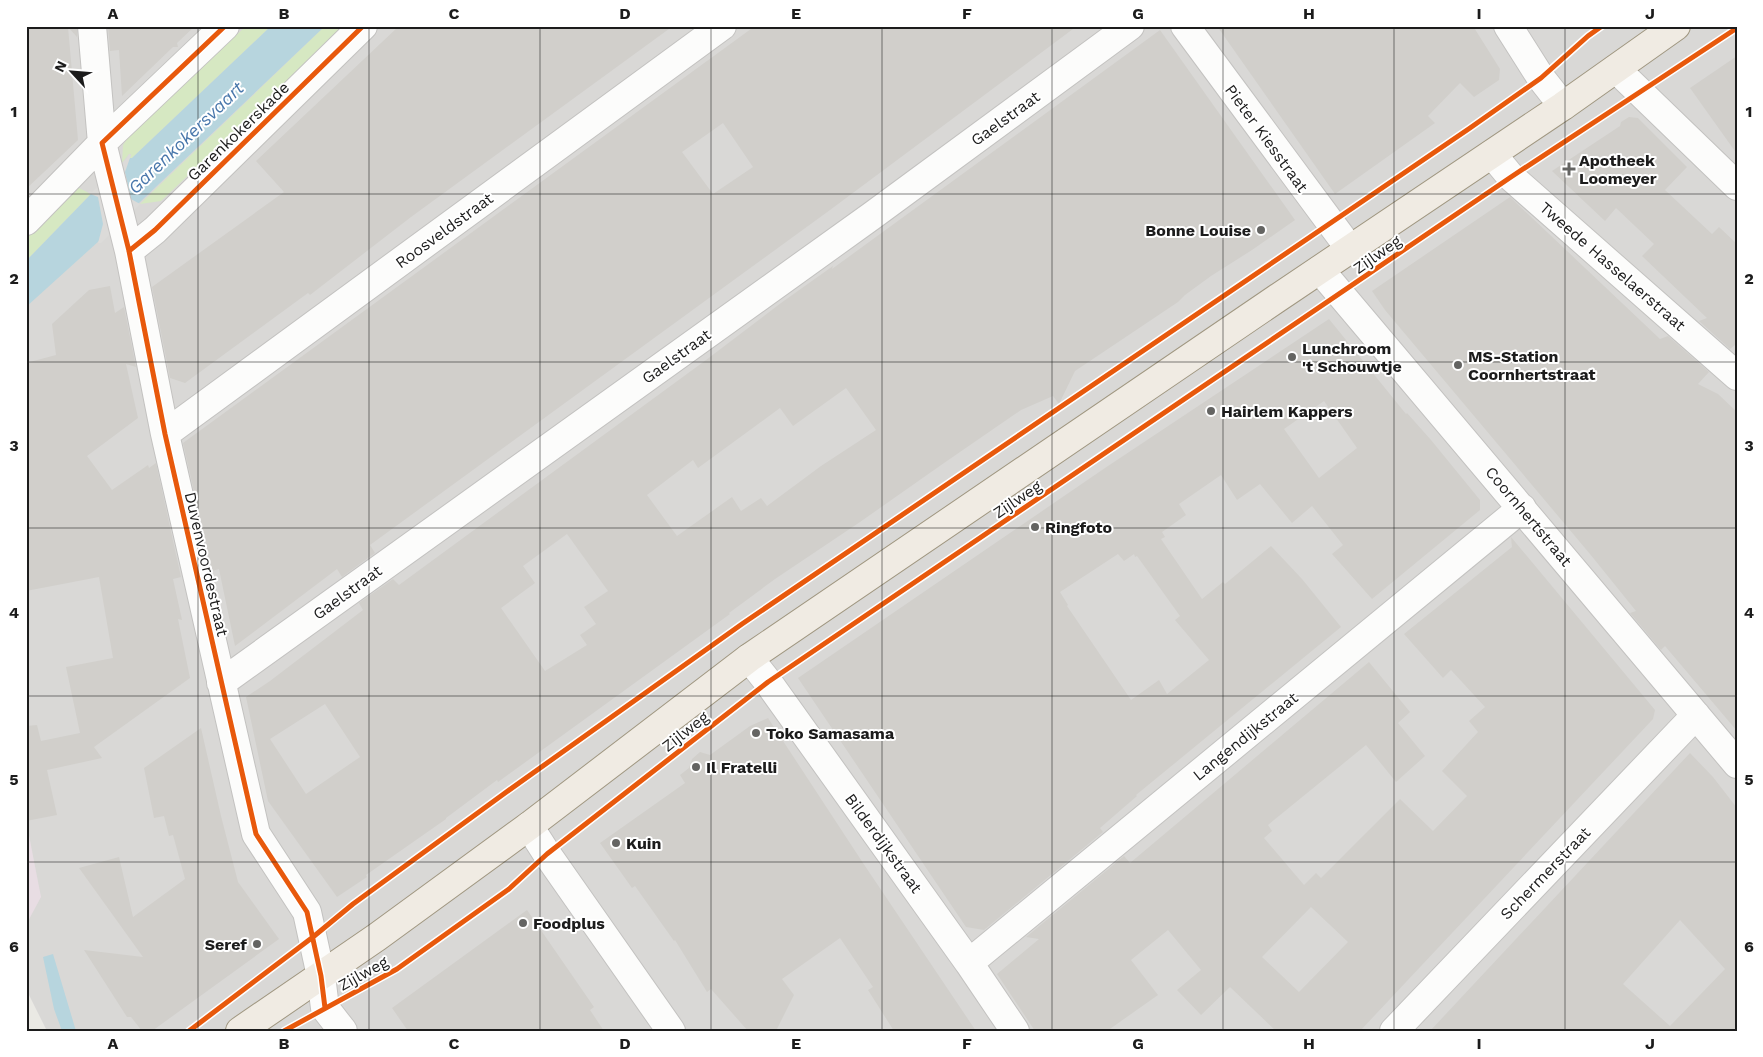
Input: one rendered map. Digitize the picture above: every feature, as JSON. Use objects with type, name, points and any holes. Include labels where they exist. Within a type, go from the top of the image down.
[{"type":"main road","name":"Zijlweg","points":[[240,1031],[321,976],[529,826],[749,658],[1563,106],[1676,26]]},
{"type":"street","name":"Duvenvoordestraat","points":[[92,26],[102,143],[129,251],[165,434],[256,834],[307,912],[321,976],[325,1008],[343,1031]]},
{"type":"street","points":[[26,221],[102,143],[225,26]]},
{"type":"street","name":"Garenkokerskade","points":[[129,251],[154,230],[363,26]]},
{"type":"street","name":"Roosveldstraat","points":[[165,434],[722,26]]},
{"type":"street","name":"Gaelstraat","points":[[221,683],[873,215],[1130,26]]},
{"type":"street","name":"Pieter Kiesstraat","points":[[1185,26],[1350,249]]},
{"type":"street","points":[[1508,26],[1541,78],[1563,106]]},
{"type":"street","points":[[1616,69],[1737,186]]},
{"type":"street","name":"Tweede Hasselaerstraat","points":[[1492,154],[1511,177],[1737,376]]},
{"type":"street","name":"Coornhertstraat","points":[[1320,270],[1737,764]]},
{"type":"street","name":"Langendijkstraat","points":[[969,963],[1522,508]]},
{"type":"street","name":"Bilderdijkstraat","points":[[749,658],[969,963],[1014,1031]]},
{"type":"street","name":"Schermerstraat","points":[[1394,1031],[1696,715]]},
{"type":"street","points":[[529,826],[671,1031]]},
{"type":"shaded area","points":[[26,26],[1737,26],[1737,1031],[47,1031],[26,989]]},
{"type":"shaded area","points":[[26,820],[41,897],[26,925]]},
{"type":"green space","points":[[246,26],[271,26],[132,158],[129,160],[131,154],[129,154],[122,163],[123,145],[127,139]]},
{"type":"green space","points":[[325,26],[346,26],[161,201],[140,204]]},
{"type":"green space","points":[[77,187],[91,194],[26,261],[26,239]]},
{"type":"water","name":"Garenkokersvaart","points":[[271,26],[325,26],[99,241],[26,307],[26,261],[91,194],[132,158]]},
{"type":"water","points":[[53,954],[76,1031],[62,1031],[54,1009],[43,957]]},
{"type":"pier","points":[[129,154],[131,155],[125,172],[131,199],[140,204],[101,243],[98,243],[103,224],[98,197],[88,193],[89,191],[92,192]]},
{"type":"building","points":[[26,26],[77,26],[77,37],[68,27],[78,140],[26,189]]},
{"type":"building","points":[[108,26],[195,26],[177,43],[178,47],[173,47],[122,96],[119,50],[110,51]]},
{"type":"building","points":[[399,26],[673,26],[411,217],[310,295],[308,293],[185,383],[170,378],[152,287],[284,192],[256,161]]},
{"type":"building","points":[[755,26],[1077,26],[830,210],[370,545],[375,553],[342,577],[337,569],[235,646],[219,569],[212,571],[183,443]],"holes":[[[723,123],[753,167],[713,194],[682,152]]]},
{"type":"building","points":[[1217,26],[1473,26],[1500,69],[1499,80],[1474,97],[1460,83],[1428,116],[1435,123],[1335,194]]},
{"type":"building","points":[[1160,30],[1295,220],[1075,371],[1059,404],[1053,396],[1021,410],[775,579],[730,614],[337,897],[268,801],[246,697],[363,610],[359,603],[393,579],[399,585],[833,266],[832,269]],"holes":[[[846,388],[876,430],[821,466],[767,506],[761,498],[741,511],[732,497],[677,536],[647,495],[693,460],[698,468],[780,408],[793,426]],[[567,534],[608,591],[584,607],[596,624],[580,635],[587,645],[545,671],[501,608],[535,583],[523,566]],[[325,704],[360,757],[306,794],[270,739]]]},
{"type":"building","points":[[1737,56],[1737,154],[1690,88]]},
{"type":"building","points":[[1629,117],[1638,118],[1687,167],[1665,190],[1712,234],[1719,227],[1737,244],[1737,347],[1735,345],[1730,349],[1699,321],[1707,318],[1642,256],[1654,244],[1616,208],[1605,221],[1552,171],[1620,126],[1621,122]]},
{"type":"building","points":[[1510,197],[1660,339],[1668,336],[1709,372],[1698,384],[1718,394],[1737,412],[1737,731],[1665,646],[1661,650],[1630,613],[1636,611],[1385,310],[1372,291]]},
{"type":"building","points":[[110,286],[115,313],[124,307],[136,367],[126,364],[138,418],[87,456],[112,490],[148,465],[149,468],[156,463],[181,577],[173,579],[182,620],[178,619],[190,678],[94,747],[102,758],[47,770],[57,815],[26,821],[26,726],[37,725],[41,741],[80,733],[66,667],[113,658],[99,577],[26,591],[26,363],[56,355],[52,324],[89,290]]},
{"type":"building","points":[[1329,319],[1406,414],[1431,440],[1480,500],[1480,510],[1372,599],[1332,554],[1343,545],[1312,506],[1292,523],[1260,484],[1237,500],[1221,475],[1179,504],[1186,515],[1162,532],[1165,537],[1161,539],[1202,599],[1223,582],[1225,584],[1271,546],[1302,579],[1341,627],[1136,795],[1100,828],[1103,832],[984,930],[966,927],[798,678],[1105,468]],"holes":[[[1324,401],[1357,448],[1319,478],[1284,429]],[[1118,554],[1124,561],[1134,554],[1135,557],[1137,556],[1180,616],[1175,620],[1209,660],[1167,694],[1159,680],[1131,700],[1067,606],[1060,592]]]},
{"type":"building","points":[[1511,537],[1655,710],[1653,719],[1360,1031],[1276,1031],[1230,987],[1201,1015],[1177,990],[1201,970],[1168,930],[1131,960],[1158,995],[1107,1031],[1035,1031],[997,974],[1039,939],[1026,937],[1124,856],[1130,863],[1369,662],[1410,712],[1398,723],[1425,756],[1396,782],[1366,745],[1268,825],[1272,831],[1264,838],[1304,885],[1316,873],[1321,878],[1400,799],[1433,831],[1467,796],[1442,771],[1478,732],[1469,721],[1485,707],[1451,670],[1443,678],[1404,634],[1512,547]],"holes":[[[1311,907],[1348,942],[1299,992],[1262,957]]]},
{"type":"building","points":[[768,718],[976,1031],[894,1031],[868,990],[873,987],[840,938],[782,979],[794,995],[776,1031],[748,1031],[711,989],[707,992],[675,940],[635,886],[632,888],[600,843],[685,783],[680,775],[689,768],[692,759],[700,752],[710,755],[750,726]]},
{"type":"building","points":[[201,728],[238,882],[279,939],[152,1031],[142,1031],[131,1017],[127,1017],[84,950],[143,957],[79,868],[119,857],[133,917],[185,879],[173,835],[169,836],[164,816],[154,818],[144,768]]},
{"type":"building","points":[[1690,753],[1713,777],[1737,808],[1737,1031],[1430,1031]],"holes":[[[1680,920],[1725,969],[1670,1026],[1623,984]]]},
{"type":"building","points":[[527,910],[594,1007],[590,1010],[604,1031],[408,1031],[392,1008]]},
{"type":"cycle path","points":[[225,26],[102,143],[129,251],[165,434],[256,834],[307,912],[321,976],[325,1008]]},
{"type":"cycle path","points":[[129,251],[155,230],[363,26]]},
{"type":"cycle path","points":[[189,1031],[313,937],[353,904],[742,624],[1470,128],[1541,78],[1602,26]]},
{"type":"cycle path","points":[[284,1031],[397,969],[509,889],[547,854],[768,682],[1511,177],[1737,28]]},
{"type":"place","name":"Apotheek Loomeyer","points":[[1569,169]]},
{"type":"place","name":"Bonne Louise","points":[[1261,230]]},
{"type":"place","name":"Lunchroom 't Schouwtje","points":[[1292,357]]},
{"type":"place","name":"MS-Station Coornhertstraat","points":[[1458,365]]},
{"type":"place","name":"Hairlem Kappers","points":[[1211,411]]},
{"type":"place","name":"Ringfoto","points":[[1035,527]]},
{"type":"place","name":"Toko Samasama","points":[[756,733]]},
{"type":"place","name":"Il Fratelli","points":[[696,767]]},
{"type":"place","name":"Kuin","points":[[616,843]]},
{"type":"place","name":"Foodplus","points":[[523,923]]},
{"type":"place","name":"Seref","points":[[257,944]]}]
